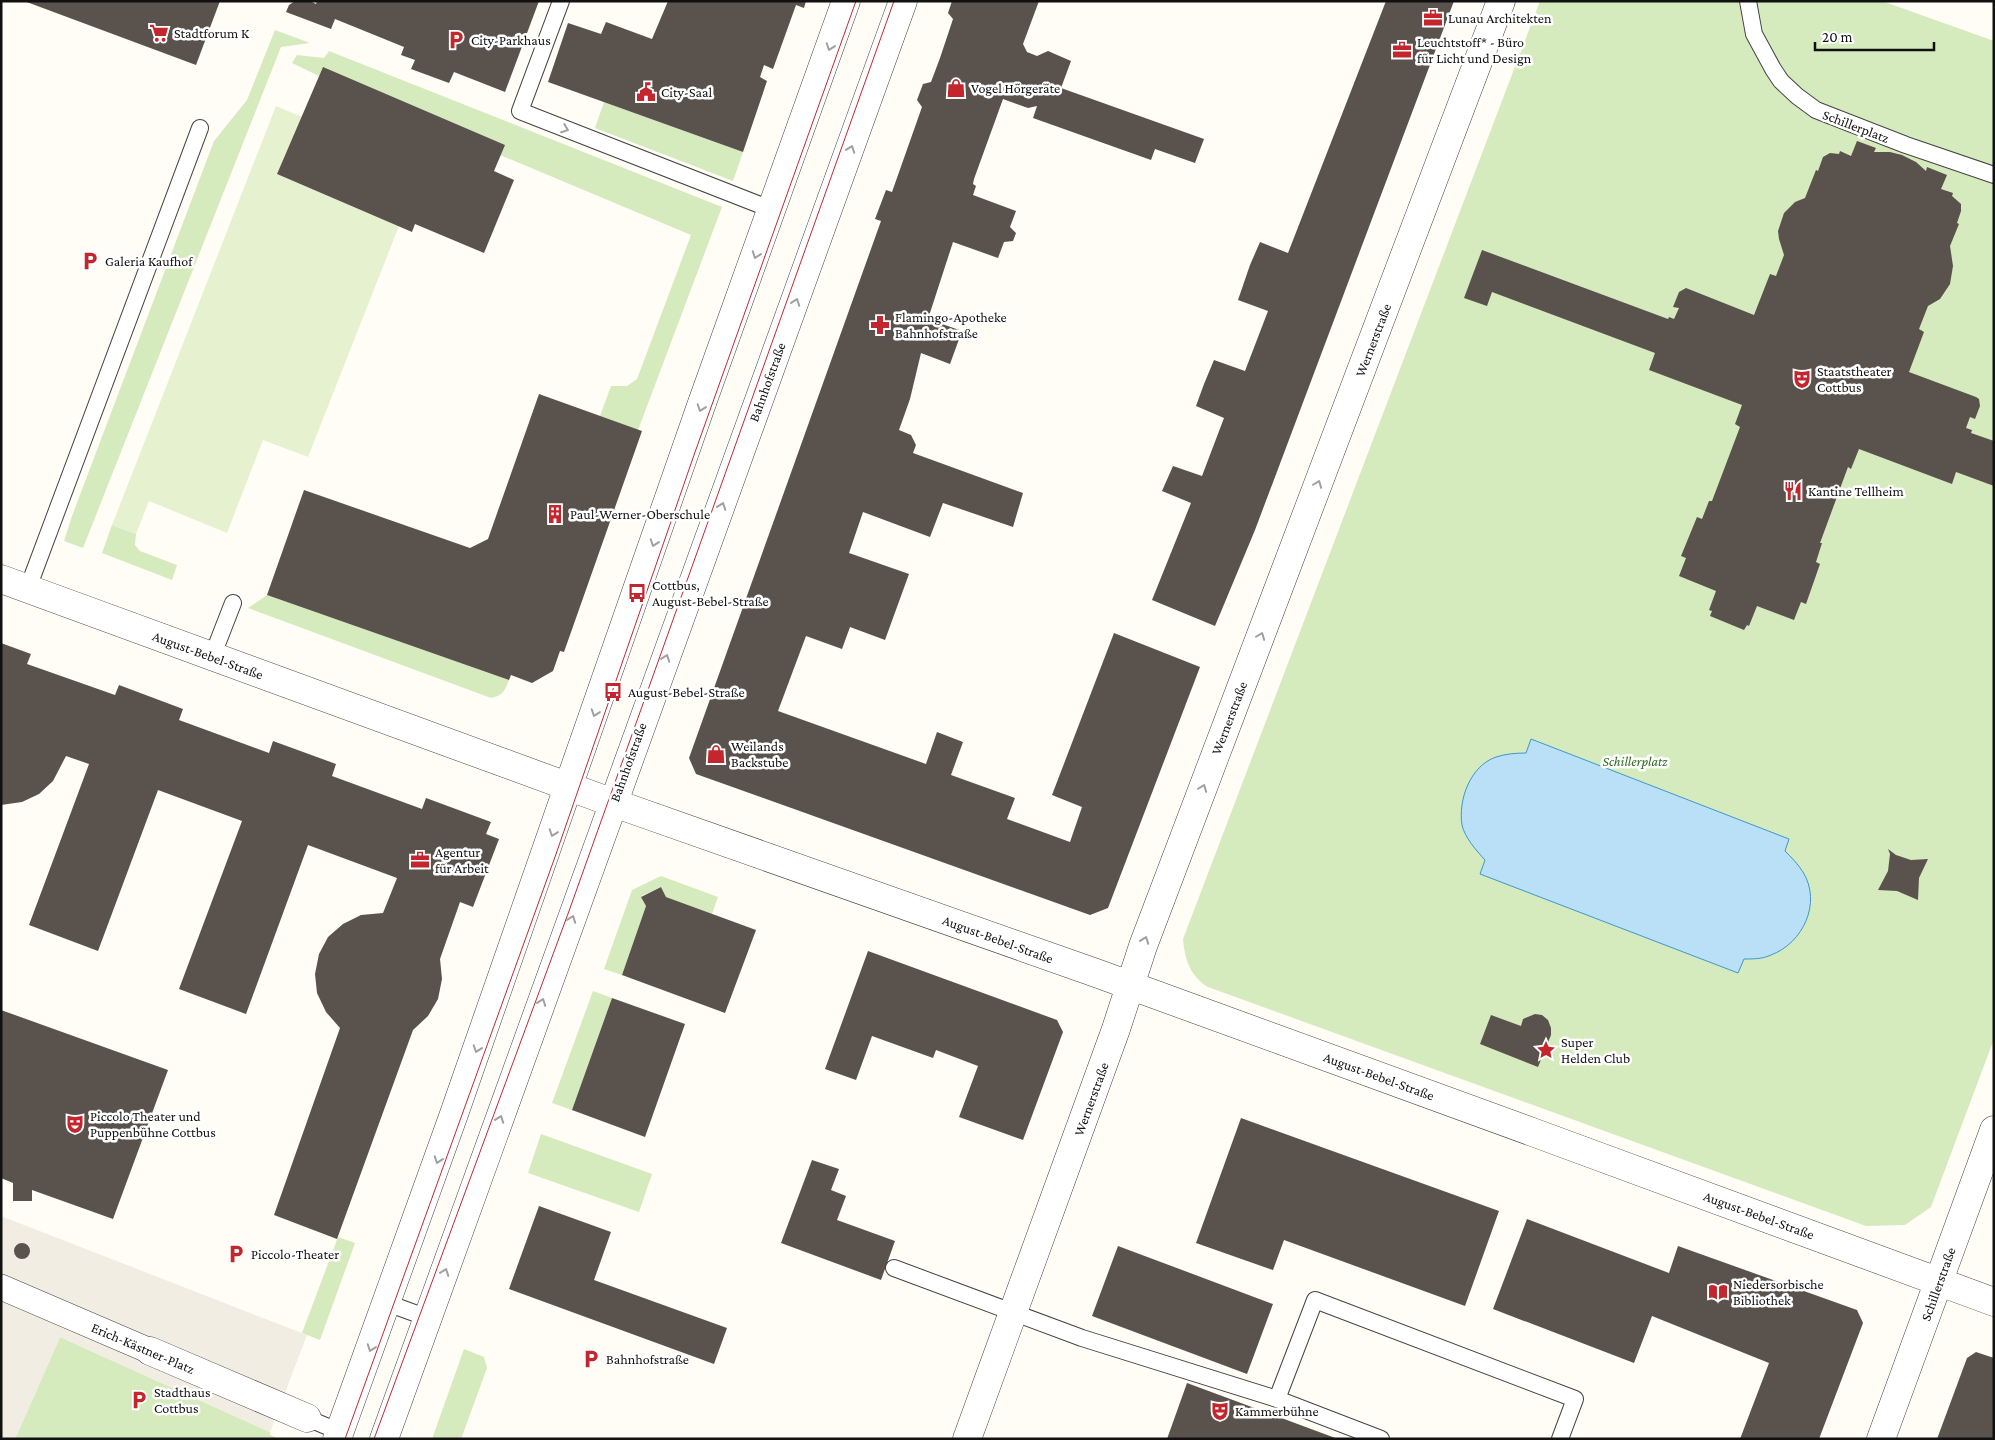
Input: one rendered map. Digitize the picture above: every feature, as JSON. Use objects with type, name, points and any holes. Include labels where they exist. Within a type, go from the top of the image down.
[{"type":"street","points":[[338,1435],[387,1303],[570,787],[702,403],[773,210],[846,1]]},
{"type":"street","name":"Bahnhofstraße","points":[[384,1439],[613,802],[726,496],[903,1]]},
{"type":"street","name":"Wernerstraße","points":[[967,1439],[1130,987],[1143,946],[1501,1]]},
{"type":"street","name":"August-Bebel-Straße","points":[[1,579],[1994,1302]]},
{"type":"street","name":"Schillerstraße","points":[[1881,1439],[1994,1130]]},
{"type":"street","name":"Erich-Kästner-Platz","points":[[1,1287],[307,1418]]},
{"type":"lane","points":[[561,1],[520,111],[773,210]]},
{"type":"lane","name":"Schillerplatz","points":[[1748,1],[1754,34],[1773,69],[1781,81],[1816,110],[1994,175]]},
{"type":"lane","points":[[28,588],[200,128]]},
{"type":"lane","points":[[212,656],[233,603]]},
{"type":"lane","points":[[894,1268],[1082,1338],[1277,1399],[1381,1439]]},
{"type":"lane","points":[[1277,1399],[1315,1300],[1575,1399],[1560,1439]]},
{"type":"lane","points":[[387,1303],[428,1318]]},
{"type":"lane","name":"Erich-Kästner-Platz","points":[[307,1418],[338,1435]]},
{"type":"green space","name":"Schillerplatz","points":[[1540,1],[1882,1],[1994,41],[1994,1039],[1931,1207],[1905,1225],[1866,1226],[1208,987],[1197,978],[1187,961],[1183,939]]},
{"type":"green space","points":[[275,30],[310,43],[281,47],[83,548],[64,541],[214,141],[247,100]]},
{"type":"green space","points":[[329,51],[722,207],[638,430],[600,416],[611,386],[627,386],[637,379],[691,235],[500,155],[323,67],[319,76],[292,63],[297,55],[324,58]]},
{"type":"green space","points":[[604,102],[743,152],[733,181],[595,128]]},
{"type":"green space","points":[[276,106],[302,117],[277,174],[399,226],[308,457],[263,440],[227,533],[149,501],[136,534],[112,525]]},
{"type":"green space","points":[[112,525],[136,534],[135,545],[140,551],[177,565],[172,580],[102,553]]},
{"type":"green space","points":[[267,595],[509,680],[503,692],[491,698],[248,608]]},
{"type":"green space","points":[[661,876],[718,897],[712,914],[666,897],[661,887],[641,896],[646,906],[622,975],[604,969],[632,890]]},
{"type":"green space","points":[[593,991],[612,998],[572,1110],[552,1103]]},
{"type":"green space","points":[[541,1134],[652,1174],[639,1212],[528,1173]]},
{"type":"green space","points":[[338,1237],[355,1243],[320,1340],[302,1333]]},
{"type":"green space","points":[[60,1337],[270,1432],[270,1435],[279,1439],[15,1439]]},
{"type":"green space","points":[[464,1349],[484,1357],[487,1368],[461,1439],[432,1439]]},
{"type":"shaded area","points":[[1,1216],[307,1335],[270,1432],[60,1337],[15,1439],[1,1439]]},
{"type":"water","points":[[1531,739],[1789,839],[1785,851],[1803,872],[1811,896],[1810,909],[1800,932],[1782,949],[1771,955],[1761,958],[1744,959],[1738,973],[1480,874],[1485,860],[1463,830],[1461,815],[1464,795],[1473,776],[1487,761],[1503,755],[1526,753]]},
{"type":"building","name":"Stadtforum K","points":[[24,1],[220,1],[196,65]]},
{"type":"building","name":"City-Parkhaus","points":[[295,1],[310,1],[316,4],[317,1],[539,1],[505,92],[454,72],[449,83],[411,69],[415,60],[401,55],[404,47],[335,19],[331,29],[286,12],[289,5]]},
{"type":"building","points":[[668,1],[806,1],[804,8],[796,5],[773,69],[764,65],[760,77],[767,81],[743,152],[548,82],[568,23],[601,34],[606,22],[652,39]]},
{"type":"building","points":[[952,1],[1039,1],[1023,44],[1027,52],[1037,56],[1048,51],[1071,61],[1061,88],[1204,139],[1195,163],[1155,149],[1151,160],[1033,118],[1037,106],[1028,108],[1003,99],[974,179],[973,184],[976,186],[973,195],[1016,211],[1010,227],[1016,233],[1013,241],[1004,242],[998,258],[953,242],[928,319],[962,331],[950,364],[921,353],[910,399],[899,430],[911,435],[916,445],[913,453],[1023,493],[1013,527],[943,503],[930,537],[863,512],[849,553],[909,574],[885,640],[850,627],[842,649],[806,636],[778,711],[926,764],[937,732],[963,742],[951,775],[1015,798],[1007,819],[1070,842],[1082,807],[1052,795],[1114,633],[1200,667],[1108,908],[1090,915],[696,774],[689,758],[881,221],[875,219],[886,190],[892,192],[922,107],[917,100],[923,84],[931,82],[940,58],[953,19],[948,13]]},
{"type":"building","points":[[1386,1],[1454,1],[1255,530],[1215,626],[1152,600],[1191,503],[1162,491],[1173,466],[1202,476],[1224,418],[1196,406],[1204,384],[1214,360],[1245,371],[1268,311],[1238,300],[1250,265],[1260,242],[1288,253]]},
{"type":"building","points":[[323,67],[505,145],[494,171],[514,180],[484,253],[415,224],[412,232],[277,174]]},
{"type":"building","name":"Staatstheater Cottbus","points":[[1857,141],[1876,148],[1874,152],[1890,152],[1902,155],[1916,162],[1926,171],[1927,167],[1947,175],[1941,189],[1953,193],[1952,196],[1961,204],[1957,223],[1959,224],[1950,246],[1953,266],[1950,284],[1940,299],[1928,306],[1919,329],[1924,332],[1909,372],[1979,399],[1980,406],[1975,419],[1970,417],[1966,428],[1972,430],[1971,433],[1994,441],[1994,486],[1956,472],[1952,484],[1859,449],[1851,469],[1848,467],[1820,543],[1822,543],[1816,562],[1820,564],[1806,604],[1801,602],[1794,620],[1757,606],[1749,626],[1747,625],[1744,630],[1710,616],[1712,611],[1709,610],[1716,591],[1679,576],[1686,558],[1681,556],[1697,517],[1702,519],[1709,501],[1712,501],[1740,427],[1735,424],[1742,405],[1649,370],[1655,353],[1492,292],[1487,306],[1464,298],[1482,250],[1668,319],[1669,317],[1674,319],[1679,308],[1673,307],[1679,292],[1686,288],[1754,315],[1770,274],[1776,276],[1784,255],[1778,231],[1784,213],[1795,202],[1805,198],[1823,157],[1830,153],[1839,154],[1840,151],[1851,156]]},
{"type":"building","name":"Paul-Werner-Oberschule","points":[[539,394],[642,431],[564,652],[560,651],[553,671],[532,683],[511,675],[509,680],[267,595],[304,490],[470,548],[488,539]]},
{"type":"building","name":"Agentur für Arbeit","points":[[1,643],[31,654],[27,664],[115,695],[119,685],[183,709],[179,720],[269,753],[273,741],[336,764],[332,776],[422,809],[426,798],[491,822],[486,834],[499,839],[473,907],[460,902],[440,959],[442,979],[438,999],[428,1016],[413,1030],[337,1239],[274,1215],[340,1028],[326,1012],[317,993],[315,974],[319,954],[328,937],[343,924],[361,915],[383,913],[397,878],[308,845],[246,1014],[179,989],[242,821],[158,790],[98,951],[29,925],[89,764],[66,756],[53,781],[39,794],[22,802],[1,805]]},
{"type":"building","points":[[1888,849],[1896,855],[1911,860],[1928,859],[1919,878],[1918,900],[1897,891],[1878,890],[1888,871],[1890,854]]},
{"type":"building","points":[[661,887],[666,897],[756,930],[725,1013],[622,975],[646,906],[641,897]]},
{"type":"building","points":[[868,951],[1057,1020],[1063,1032],[1023,1140],[959,1117],[978,1066],[936,1050],[933,1058],[872,1036],[856,1080],[825,1069]]},
{"type":"building","points":[[612,998],[685,1024],[645,1137],[572,1110]]},
{"type":"building","name":"Piccolo Theater und Puppenbühne Cottbus","points":[[1,1010],[168,1070],[113,1219],[32,1190],[32,1201],[13,1201],[13,1183],[1,1178]]},
{"type":"building","points":[[1535,1014],[1542,1015],[1548,1020],[1551,1028],[1551,1035],[1538,1067],[1480,1044],[1491,1015],[1521,1026],[1523,1019]]},
{"type":"building","points":[[1241,1118],[1499,1211],[1465,1306],[1284,1240],[1273,1270],[1196,1243]]},
{"type":"building","points":[[812,1160],[839,1169],[831,1190],[846,1196],[837,1220],[895,1241],[881,1280],[781,1243]]},
{"type":"building","points":[[539,1206],[611,1232],[594,1280],[727,1328],[714,1364],[509,1289]]},
{"type":"building","points":[[1527,1219],[1669,1273],[1678,1246],[1857,1310],[1863,1323],[1819,1439],[1740,1439],[1769,1363],[1652,1316],[1634,1363],[1493,1309]]},
{"type":"building","points":[[22,1243],[28,1245],[30,1251],[28,1257],[22,1259],[16,1257],[14,1251],[16,1245]]},
{"type":"building","points":[[1118,1246],[1273,1304],[1247,1374],[1092,1316]]},
{"type":"building","points":[[1976,1352],[1994,1358],[1994,1439],[1937,1439],[1967,1358]]},
{"type":"building","name":"Kammerbühne","points":[[1187,1383],[1338,1439],[1167,1439]]},
{"type":"tram line","points":[[345,1439],[555,857],[694,455],[856,1]]},
{"type":"tram line","points":[[374,1439],[569,911],[894,1]]},
{"type":"place","name":"Lunau Architekten","points":[[1433,18]]},
{"type":"place","name":"Stadtforum K","points":[[159,33]]},
{"type":"place","name":"City-Parkhaus","points":[[456,40]]},
{"type":"place","name":"Leuchtstoff* - Büro für Licht und Design","points":[[1402,50]]},
{"type":"place","name":"Vogel Hörgeräte","points":[[956,88]]},
{"type":"place","name":"City-Saal","points":[[646,92]]},
{"type":"place","name":"Galeria Kaufhof","points":[[90,261]]},
{"type":"place","name":"Flamingo-Apotheke Bahnhofstraße","points":[[880,325]]},
{"type":"place","name":"Staatstheater Cottbus","points":[[1802,379]]},
{"type":"place","name":"Kantine Tellheim","points":[[1793,491]]},
{"type":"place","name":"Paul-Werner-Oberschule","points":[[555,514]]},
{"type":"place","name":"Cottbus, August-Bebel-Straße","points":[[637,593]]},
{"type":"place","name":"August-Bebel-Straße","points":[[613,692]]},
{"type":"place","name":"Weilands Backstube","points":[[716,754]]},
{"type":"place","name":"Agentur für Arbeit","points":[[420,860]]},
{"type":"place","name":"Super Helden Club","points":[[1546,1050]]},
{"type":"place","name":"Piccolo Theater und Puppenbühne Cottbus","points":[[75,1124]]},
{"type":"place","name":"Piccolo-Theater","points":[[236,1254]]},
{"type":"place","name":"Niedersorbische Bibliothek","points":[[1718,1292]]},
{"type":"place","name":"Bahnhofstraße","points":[[591,1359]]},
{"type":"place","name":"Stadthaus Cottbus","points":[[139,1400]]},
{"type":"place","name":"Kammerbühne","points":[[1220,1411]]}]
